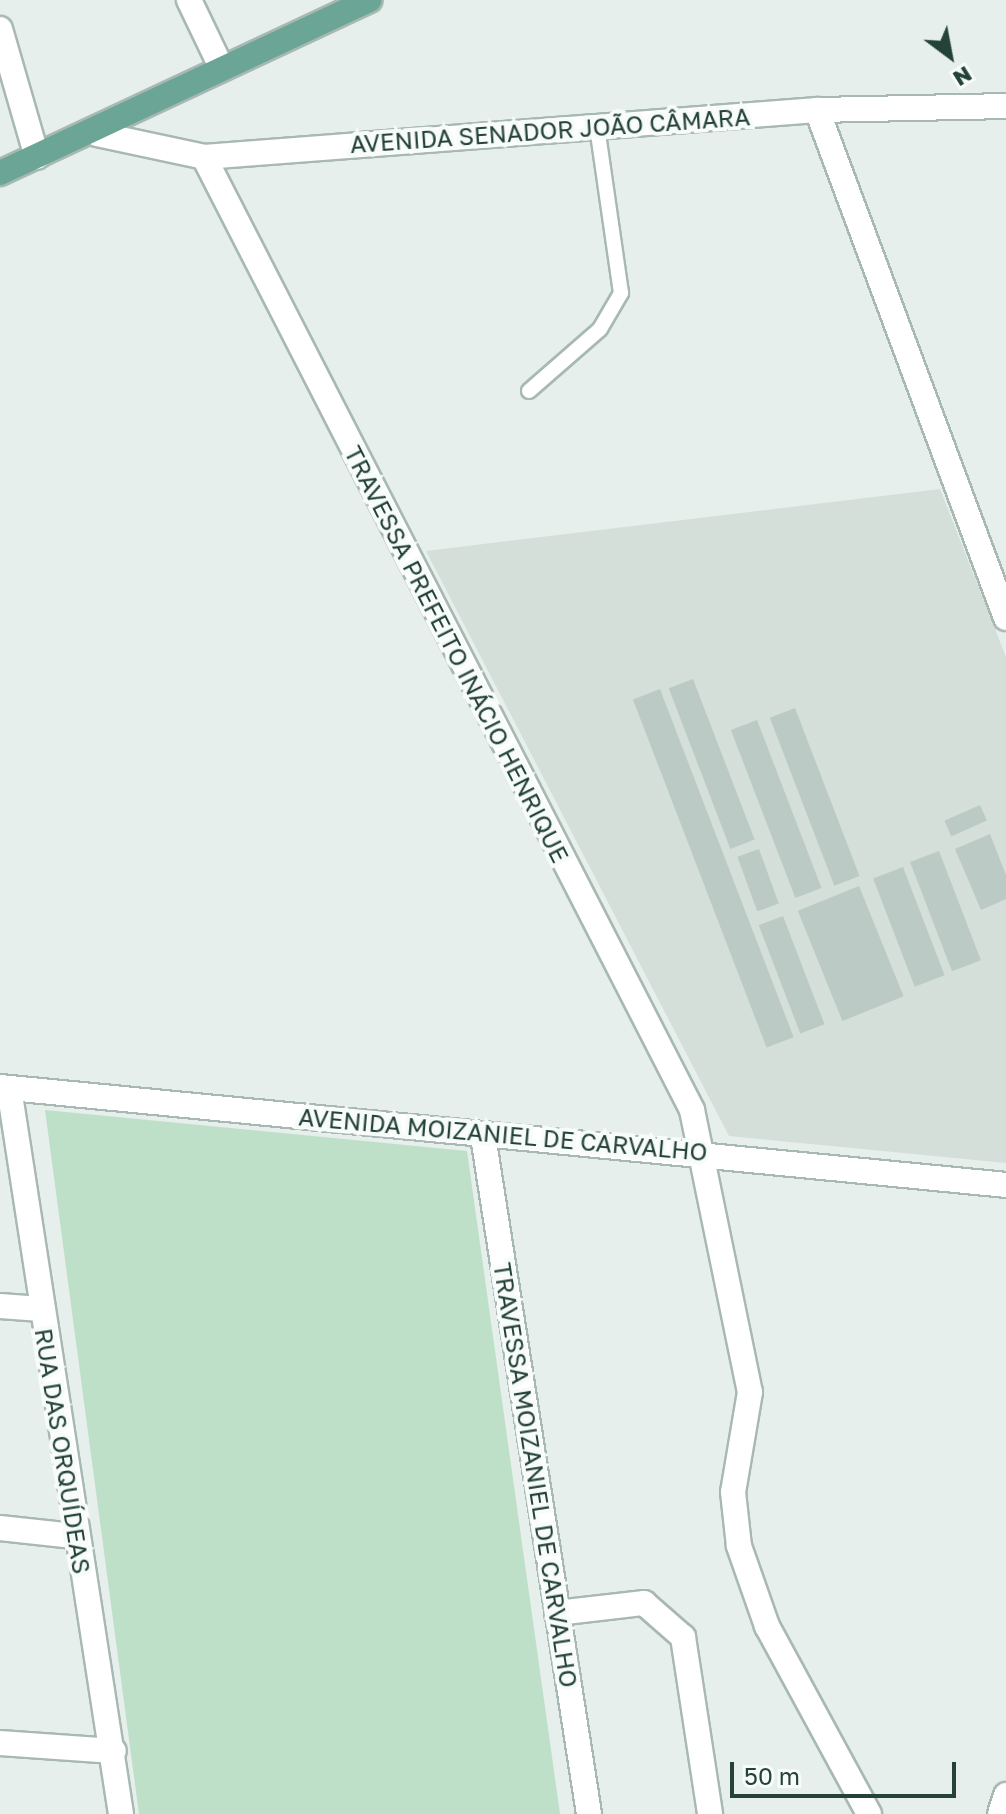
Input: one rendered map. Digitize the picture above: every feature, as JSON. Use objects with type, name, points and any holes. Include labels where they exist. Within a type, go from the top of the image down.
[{"type":"main road","points":[[0,173],[97,134],[222,69],[370,0]]},
{"type":"street","points":[[189,0],[222,69]]},
{"type":"street","points":[[0,29],[37,157]]},
{"type":"street","name":"AVENIDA SENADOR JOÃO CÂMARA","points":[[97,134],[204,157],[817,110],[1006,106]]},
{"type":"street","points":[[817,110],[1006,618]]},
{"type":"street","name":"TRAVESSA PREFEITO INÁCIO HENRIQUE","points":[[204,157],[682,1087],[705,1152],[718,1252],[750,1392],[733,1492],[739,1546],[767,1626],[869,1814]]},
{"type":"street","name":"AVENIDA MOIZANIEL DE CARVALHO","points":[[4,1088],[483,1136],[705,1152],[1006,1185]]},
{"type":"street","name":"RUA DAS ORQUÍDEAS","points":[[4,1088],[41,1309],[74,1536],[114,1751],[121,1814]]},
{"type":"street","name":"TRAVESSA MOIZANIEL DE CARVALHO","points":[[483,1136],[589,1814]]},
{"type":"street","points":[[0,1306],[41,1309]]},
{"type":"street","points":[[0,1528],[74,1536]]},
{"type":"street","points":[[557,1613],[644,1603],[683,1637],[710,1814]]},
{"type":"street","points":[[0,1743],[114,1751]]},
{"type":"street","points":[[1000,1814],[1006,1795]]},
{"type":"lane","points":[[529,391],[600,329],[621,293],[597,126]]},
{"type":"shaded area","points":[[940,489],[1006,657],[1006,1163],[729,1136],[426,551]]},
{"type":"green space","points":[[45,1110],[467,1151],[560,1814],[139,1814]]},
{"type":"building","points":[[693,679],[755,840],[730,849],[669,688]]},
{"type":"building","points":[[660,689],[794,1037],[767,1048],[633,699]]},
{"type":"building","points":[[795,708],[860,876],[834,886],[770,718]]},
{"type":"building","points":[[757,720],[822,888],[795,898],[731,730]]},
{"type":"building","points":[[980,805],[987,821],[951,836],[944,821]]},
{"type":"building","points":[[990,834],[1006,875],[1006,899],[981,910],[955,849]]},
{"type":"building","points":[[759,849],[779,904],[757,911],[737,857]]},
{"type":"building","points":[[939,851],[981,960],[952,971],[910,862]]},
{"type":"building","points":[[903,867],[945,975],[915,987],[873,878]]},
{"type":"building","points":[[859,886],[904,996],[842,1021],[798,911]]},
{"type":"building","points":[[783,916],[825,1024],[800,1034],[759,925]]}]
